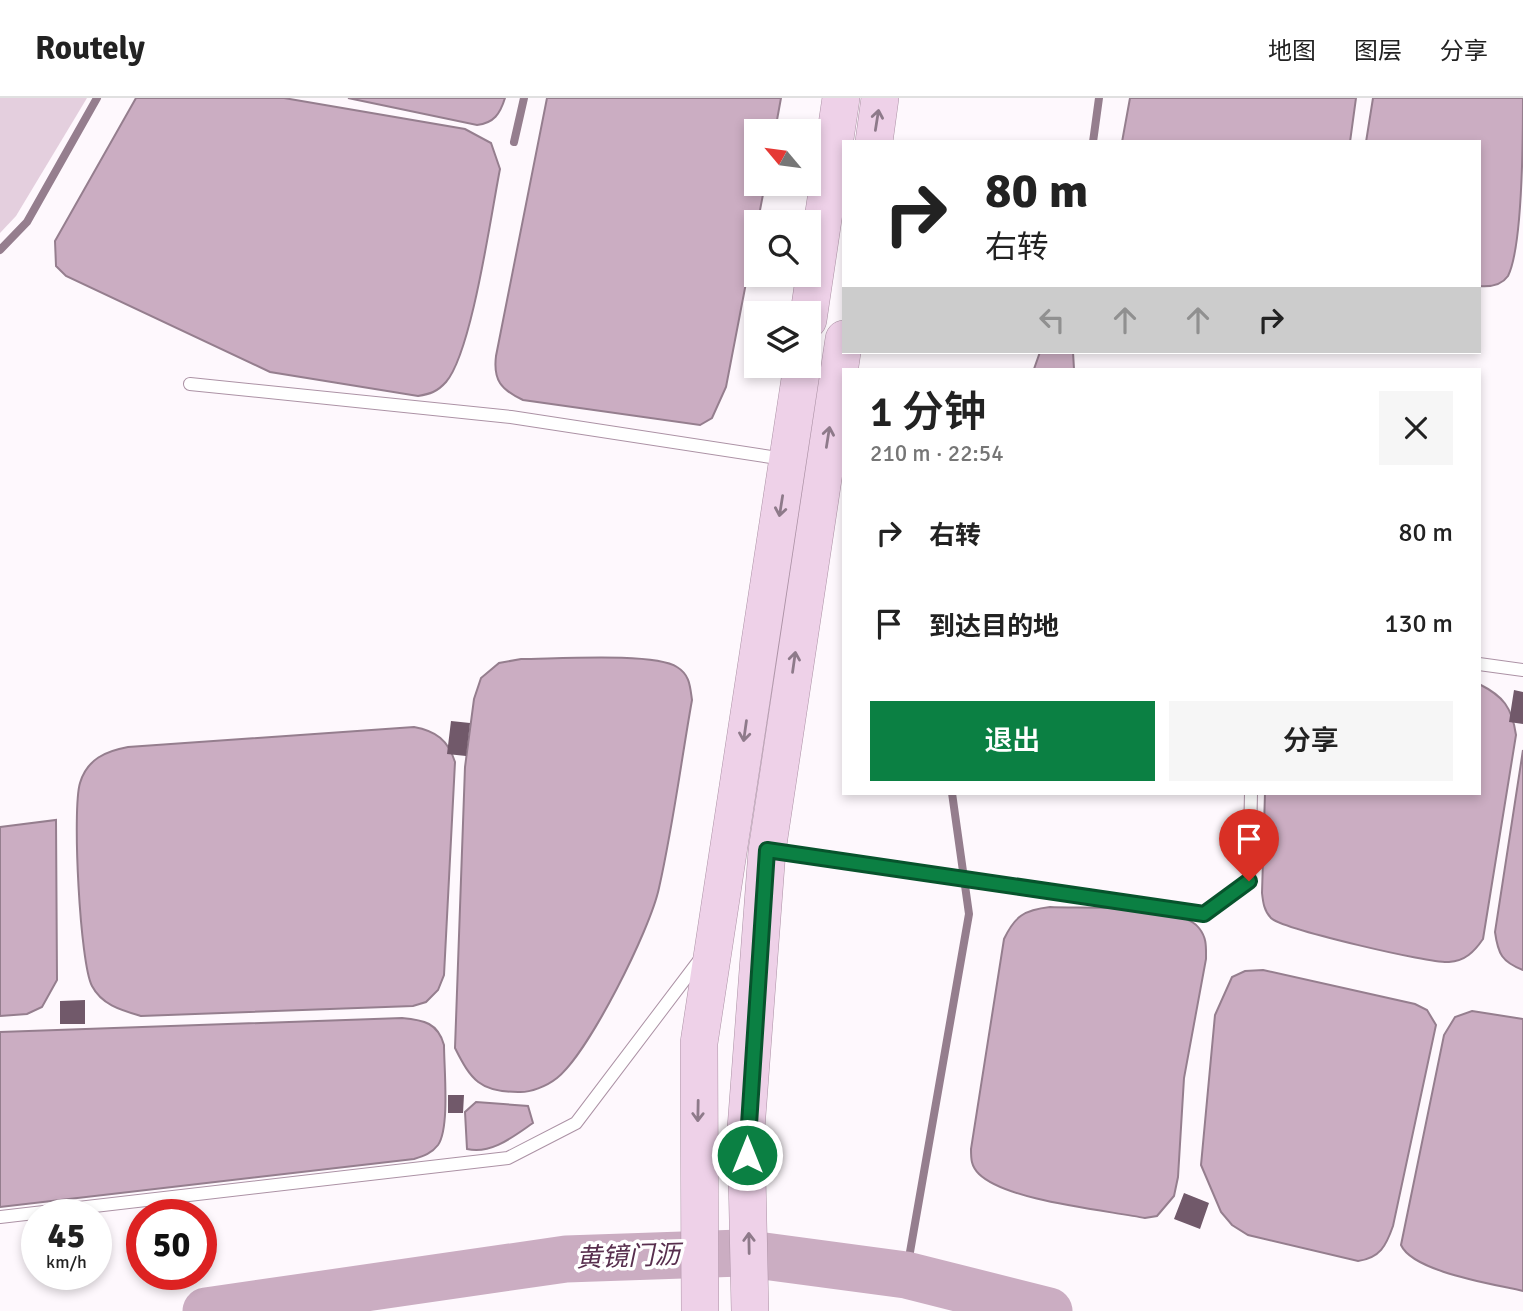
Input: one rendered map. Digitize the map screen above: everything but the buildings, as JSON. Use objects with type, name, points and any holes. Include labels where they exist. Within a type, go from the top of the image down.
[{"type":"main road","points":[[811,301],[841,98]]},
{"type":"main road","points":[[874,140],[880,98]]},
{"type":"main road","points":[[700,1311],[699,1042],[712,944],[767,850],[842,352]]},
{"type":"main road","points":[[750,1311],[746,1129],[753,1042],[743,893],[788,460],[800,378]]},
{"type":"lane","points":[[190,384],[511,418],[788,460]]},
{"type":"lane","points":[[1481,664],[1523,670]]},
{"type":"lane","points":[[767,850],[1204,914],[1249,881],[1251,795]]},
{"type":"lane","points":[[0,1217],[509,1158],[576,1123],[712,944]]},
{"type":"shaded area","points":[[0,98],[87,98],[16,216],[0,233]]},
{"type":"shaded area","points":[[136,98],[284,98],[465,129],[491,143],[500,169],[486,248],[464,342],[446,382],[433,392],[418,396],[270,372],[66,276],[56,266],[55,241]]},
{"type":"shaded area","points":[[348,98],[505,98],[496,117],[477,125]]},
{"type":"shaded area","points":[[547,98],[781,98],[777,119],[744,119],[744,196],[763,196],[760,210],[744,210],[745,287],[726,387],[712,418],[700,425],[523,400],[500,383],[496,372],[496,356]]},
{"type":"shaded area","points":[[1130,98],[1356,98],[1350,140],[1122,140]]},
{"type":"shaded area","points":[[1373,98],[1523,98],[1517,241],[1508,276],[1502,282],[1481,286],[1481,140],[1366,140]]},
{"type":"shaded area","points":[[1039,354],[1073,354],[1074,368],[1034,368]]},
{"type":"shaded area","points":[[626,658],[665,662],[685,674],[692,700],[664,865],[644,932],[601,1018],[570,1064],[548,1084],[523,1092],[494,1090],[478,1082],[455,1048],[465,767],[474,699],[481,678],[499,663],[521,659]]},
{"type":"shaded area","points":[[1481,685],[1505,704],[1512,717],[1516,735],[1483,939],[1469,955],[1460,960],[1437,961],[1388,952],[1301,930],[1271,918],[1265,909],[1262,893],[1265,795],[1481,795]]},
{"type":"shaded area","points":[[414,727],[429,731],[445,742],[455,762],[444,975],[438,990],[426,1002],[413,1006],[141,1016],[113,1006],[101,998],[92,986],[84,949],[77,853],[80,783],[92,762],[112,751],[128,747]]},
{"type":"shaded area","points":[[1523,750],[1523,970],[1510,964],[1502,956],[1495,932]]},
{"type":"shaded area","points":[[56,820],[57,980],[42,1007],[27,1014],[0,1016],[0,827]]},
{"type":"shaded area","points":[[1050,907],[1129,909],[1172,914],[1188,920],[1199,928],[1203,935],[1206,959],[1184,1078],[1178,1177],[1174,1196],[1157,1216],[1145,1218],[1033,1198],[992,1183],[979,1174],[973,1165],[971,1149],[1004,939],[1021,916],[1033,910]]},
{"type":"shaded area","points":[[1263,970],[1415,1004],[1427,1010],[1436,1025],[1393,1226],[1381,1250],[1372,1257],[1358,1261],[1248,1235],[1232,1225],[1221,1212],[1201,1165],[1215,1015],[1232,977],[1245,971]]},
{"type":"shaded area","points":[[1472,1011],[1523,1019],[1523,1291],[1437,1270],[1408,1254],[1401,1245],[1444,1035],[1455,1017]]},
{"type":"shaded area","points":[[402,1018],[417,1020],[434,1027],[444,1045],[446,1097],[442,1137],[433,1150],[414,1159],[69,1199],[21,1199],[21,1205],[0,1207],[0,1032]]},
{"type":"shaded area","points":[[476,1102],[528,1106],[533,1123],[493,1147],[467,1149],[465,1112]]},
{"type":"waterway","points":[[0,250],[27,222],[97,98]]},
{"type":"waterway","points":[[514,142],[524,98]]},
{"type":"waterway","points":[[1093,140],[1099,98]]},
{"type":"waterway","points":[[906,1275],[969,914],[952,795]]},
{"type":"waterway","name":"黄镜门沥","points":[[206,1311],[566,1259],[741,1253],[906,1275],[1049,1311]]},
{"type":"waterway","name":"黄镜门沥","points":[[234,1307],[235,1311]]},
{"type":"route","points":[[747,1155],[746,1129],[767,850],[1204,914],[1249,881]]}]
